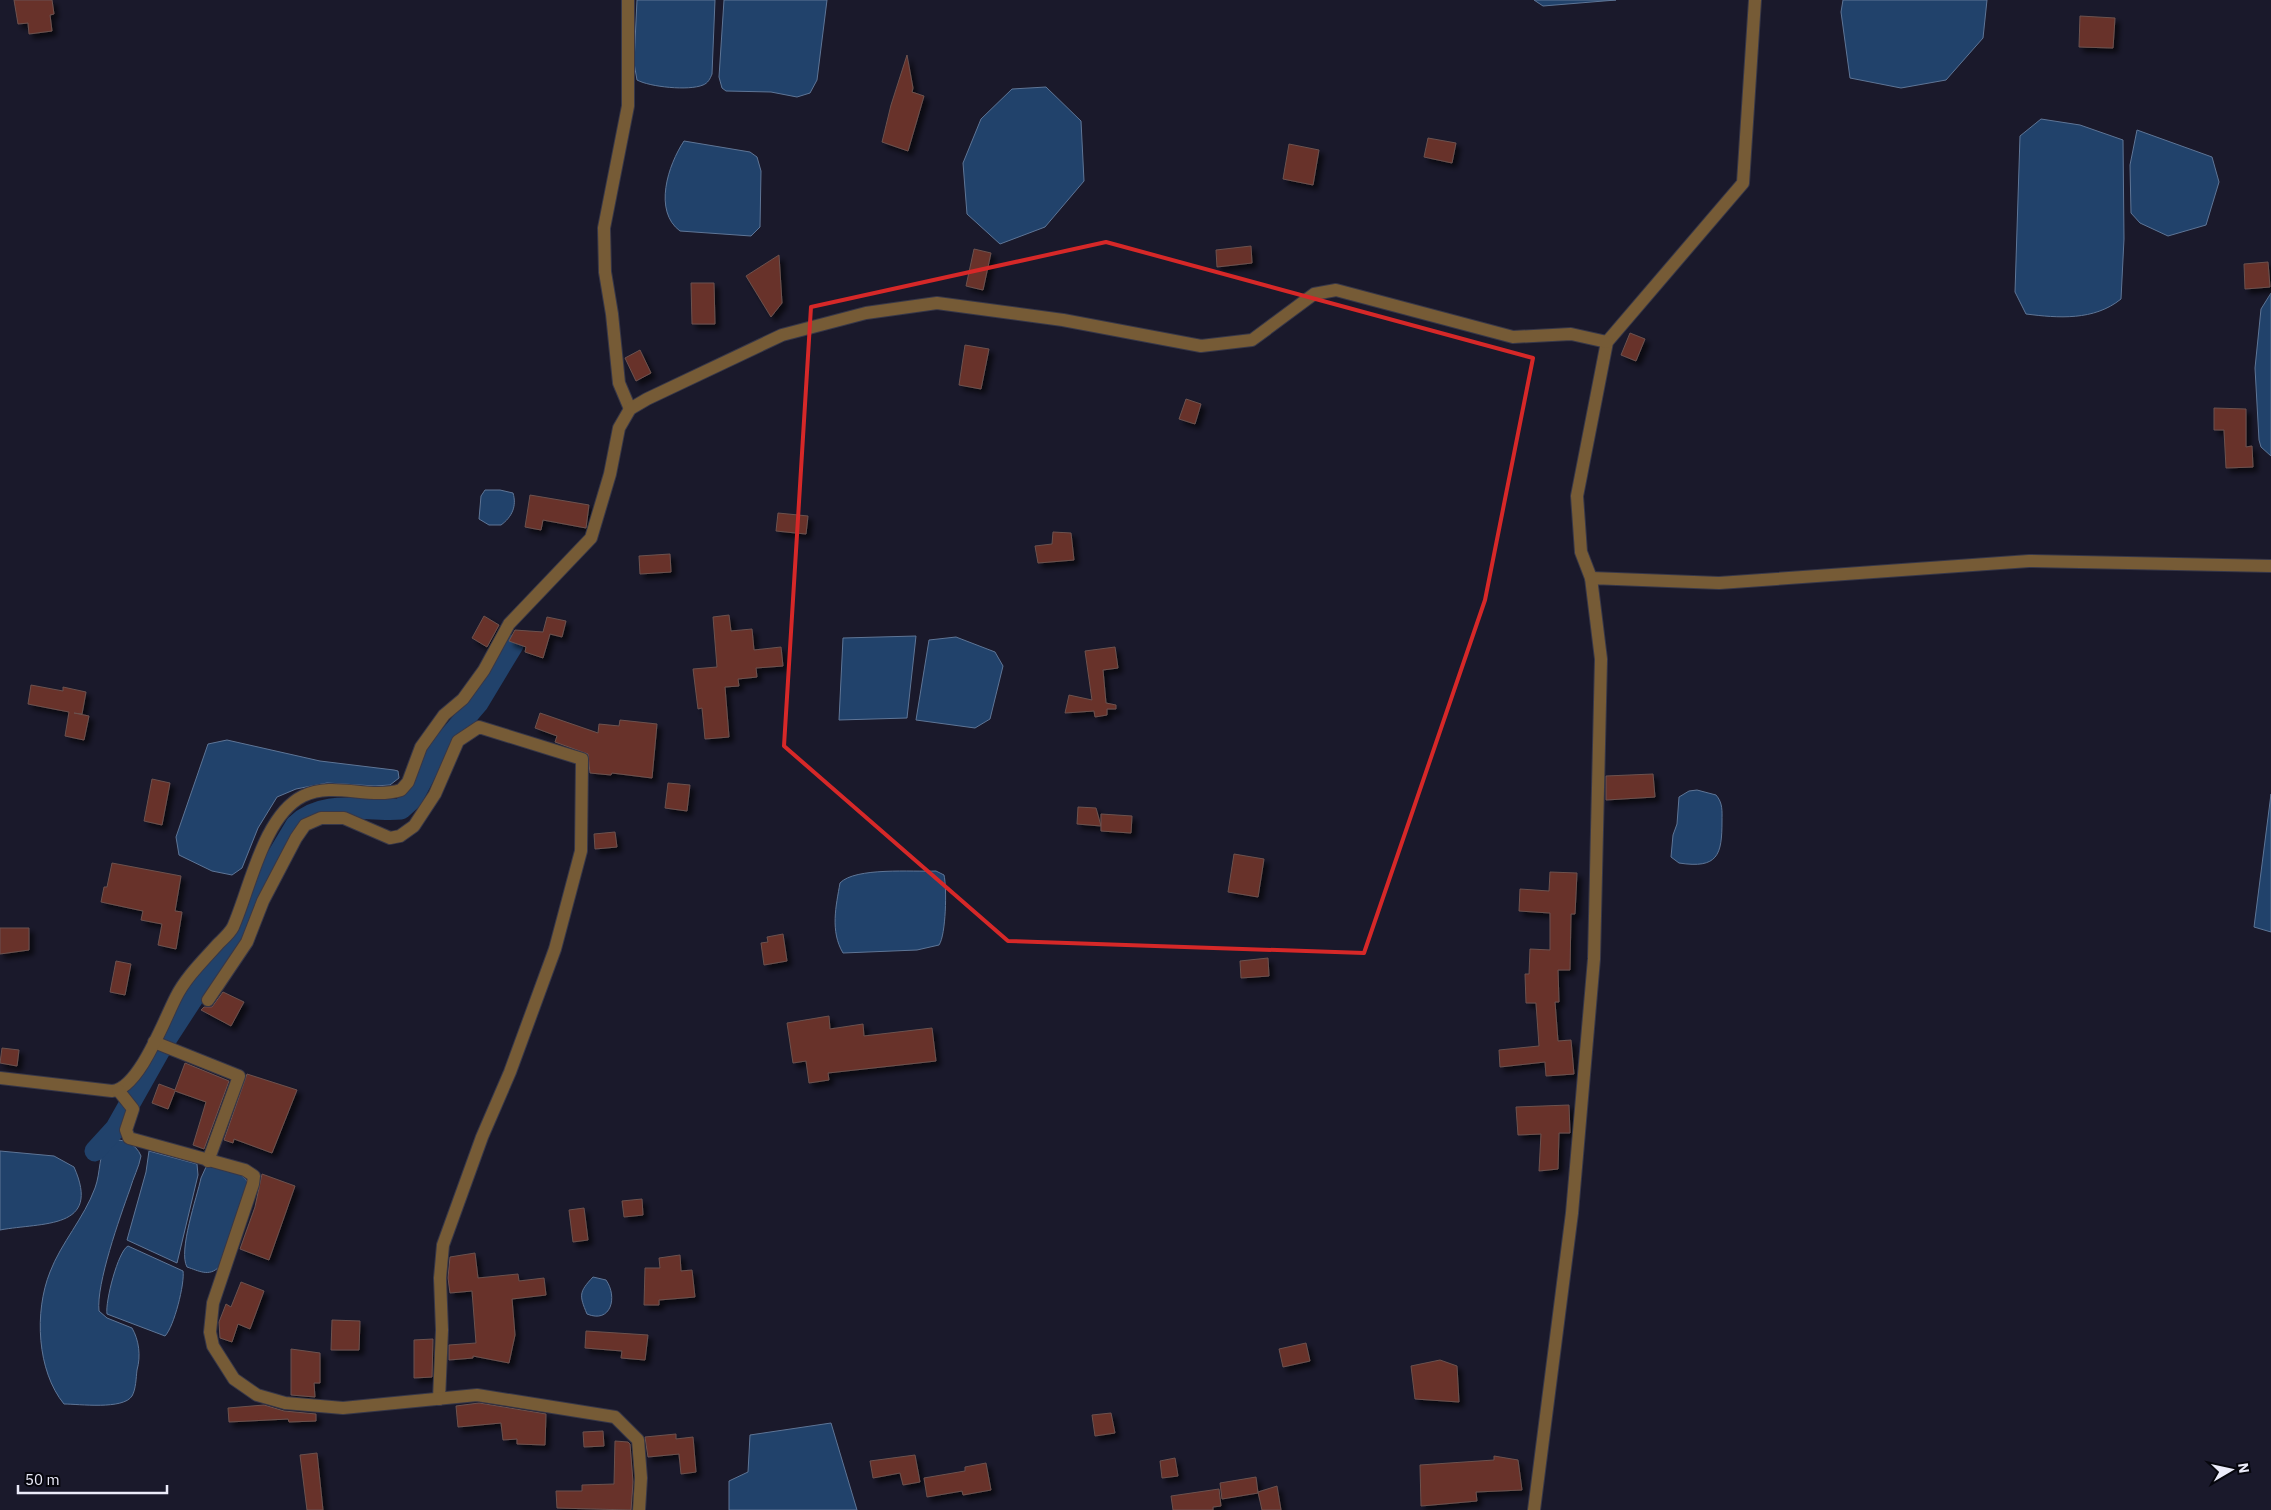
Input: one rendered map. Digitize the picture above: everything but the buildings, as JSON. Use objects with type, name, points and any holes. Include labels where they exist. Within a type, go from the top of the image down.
[{"type":"street","points":[[628,0],[628,106],[604,228],[605,272],[612,314],[619,383],[630,409]]},
{"type":"street","points":[[1534,1510],[1572,1213],[1594,959],[1601,660],[1591,578],[1581,552],[1578,496],[1607,342],[1743,183],[1755,0]]},
{"type":"street","points":[[0,1078],[118,1090],[134,1078],[182,985],[232,929],[272,826],[287,809],[303,796],[324,790],[390,793],[401,790],[408,782],[421,747],[444,716],[463,699],[484,670],[510,624],[591,538],[610,474],[619,428],[630,409],[646,398],[782,335],[866,313],[937,303],[1063,320],[1201,346],[1252,340],[1314,294],[1336,290],[1513,337],[1571,334],[1607,342]]},
{"type":"street","points":[[1591,578],[1719,583],[2029,561],[2271,566]]},
{"type":"street","points":[[208,1000],[247,942],[263,901],[296,838],[305,826],[322,818],[344,818],[390,838],[400,836],[414,826],[435,794],[458,741],[479,727],[545,749],[582,758],[581,851],[555,949],[510,1072],[478,1145],[443,1245],[440,1278],[442,1330],[440,1399]]},
{"type":"street","points":[[154,1042],[239,1076],[208,1161]]},
{"type":"street","points":[[118,1090],[133,1109],[126,1130],[130,1138],[245,1170],[254,1176],[213,1304],[210,1332],[213,1346],[234,1378],[268,1400],[302,1405],[343,1408],[478,1395],[615,1417],[638,1440],[641,1478],[639,1510]]},
{"type":"highlighted area","points":[[1106,242],[1533,358],[1485,600],[1364,953],[1008,941],[784,746],[811,307]]},
{"type":"water","points":[[637,0],[715,0],[712,74],[706,83],[697,87],[679,88],[651,85],[637,80],[634,63]]},
{"type":"water","points":[[724,0],[827,0],[817,80],[810,93],[797,97],[771,92],[726,91],[722,88],[719,77]]},
{"type":"water","points":[[1534,0],[1616,0],[1543,6]]},
{"type":"water","points":[[1843,0],[1987,0],[1983,38],[1946,80],[1901,88],[1850,78],[1841,12]]},
{"type":"water","points":[[1046,87],[1081,121],[1084,181],[1045,227],[1000,244],[967,214],[963,163],[981,119],[1012,89]]},
{"type":"water","points":[[2041,119],[2080,125],[2123,140],[2124,239],[2121,299],[2099,311],[2088,314],[2063,317],[2026,314],[2015,292],[2020,136]]},
{"type":"water","points":[[2137,130],[2212,157],[2219,182],[2206,225],[2168,236],[2140,223],[2131,213],[2130,165]]},
{"type":"water","points":[[684,141],[750,152],[757,157],[761,171],[760,227],[751,236],[680,231],[672,222],[667,212],[666,188],[673,162]]},
{"type":"water","points":[[2271,293],[2271,456],[2261,447],[2259,440],[2255,368],[2261,309]]},
{"type":"water","points":[[485,490],[500,490],[513,493],[513,511],[501,525],[489,525],[479,519],[481,496]]},
{"type":"water","points":[[916,636],[907,718],[839,720],[843,638]]},
{"type":"water","points":[[956,637],[995,652],[1003,666],[990,719],[975,728],[916,720],[929,640]]},
{"type":"water","points":[[227,740],[320,761],[394,770],[398,771],[399,778],[390,785],[327,783],[296,789],[277,797],[258,828],[242,868],[232,875],[212,871],[179,855],[176,837],[208,744]]},
{"type":"water","points":[[1697,790],[1716,795],[1720,801],[1722,807],[1721,843],[1719,851],[1710,861],[1702,864],[1679,863],[1671,857],[1673,835],[1677,824],[1679,797],[1689,791]]},
{"type":"water","points":[[2271,794],[2271,932],[2254,927]]},
{"type":"water","points":[[936,871],[944,875],[945,890],[943,932],[939,945],[917,950],[843,953],[836,936],[835,927],[840,883],[847,878],[871,872]]},
{"type":"water","points":[[108,1140],[128,1142],[139,1151],[141,1156],[110,1250],[99,1299],[99,1311],[107,1318],[132,1328],[138,1343],[139,1354],[135,1387],[132,1396],[120,1403],[110,1405],[64,1404],[48,1375],[43,1358],[40,1323],[42,1305],[50,1272],[60,1251],[85,1210],[95,1188],[101,1158]]},
{"type":"water","points":[[0,1151],[54,1156],[74,1167],[81,1187],[80,1202],[74,1213],[64,1219],[50,1223],[0,1230]]},
{"type":"water","points":[[149,1151],[197,1164],[198,1175],[177,1263],[127,1240],[146,1172]]},
{"type":"water","points":[[209,1166],[237,1173],[246,1179],[248,1184],[219,1267],[211,1272],[187,1267],[185,1259],[186,1237],[189,1224],[201,1178],[206,1167]]},
{"type":"water","points":[[128,1246],[183,1271],[178,1305],[172,1324],[165,1336],[107,1314],[108,1299],[116,1267]]},
{"type":"water","points":[[593,1277],[606,1280],[610,1287],[612,1301],[607,1312],[595,1316],[587,1314],[582,1298],[585,1286]]},
{"type":"water","points":[[831,1423],[857,1510],[729,1510],[729,1481],[748,1472],[750,1435]]},
{"type":"waterway","points":[[95,1151],[116,1128],[165,1041],[206,978],[228,951],[253,897],[296,825],[307,817],[332,809],[401,809],[412,799],[438,750],[478,703],[513,645]]}]
